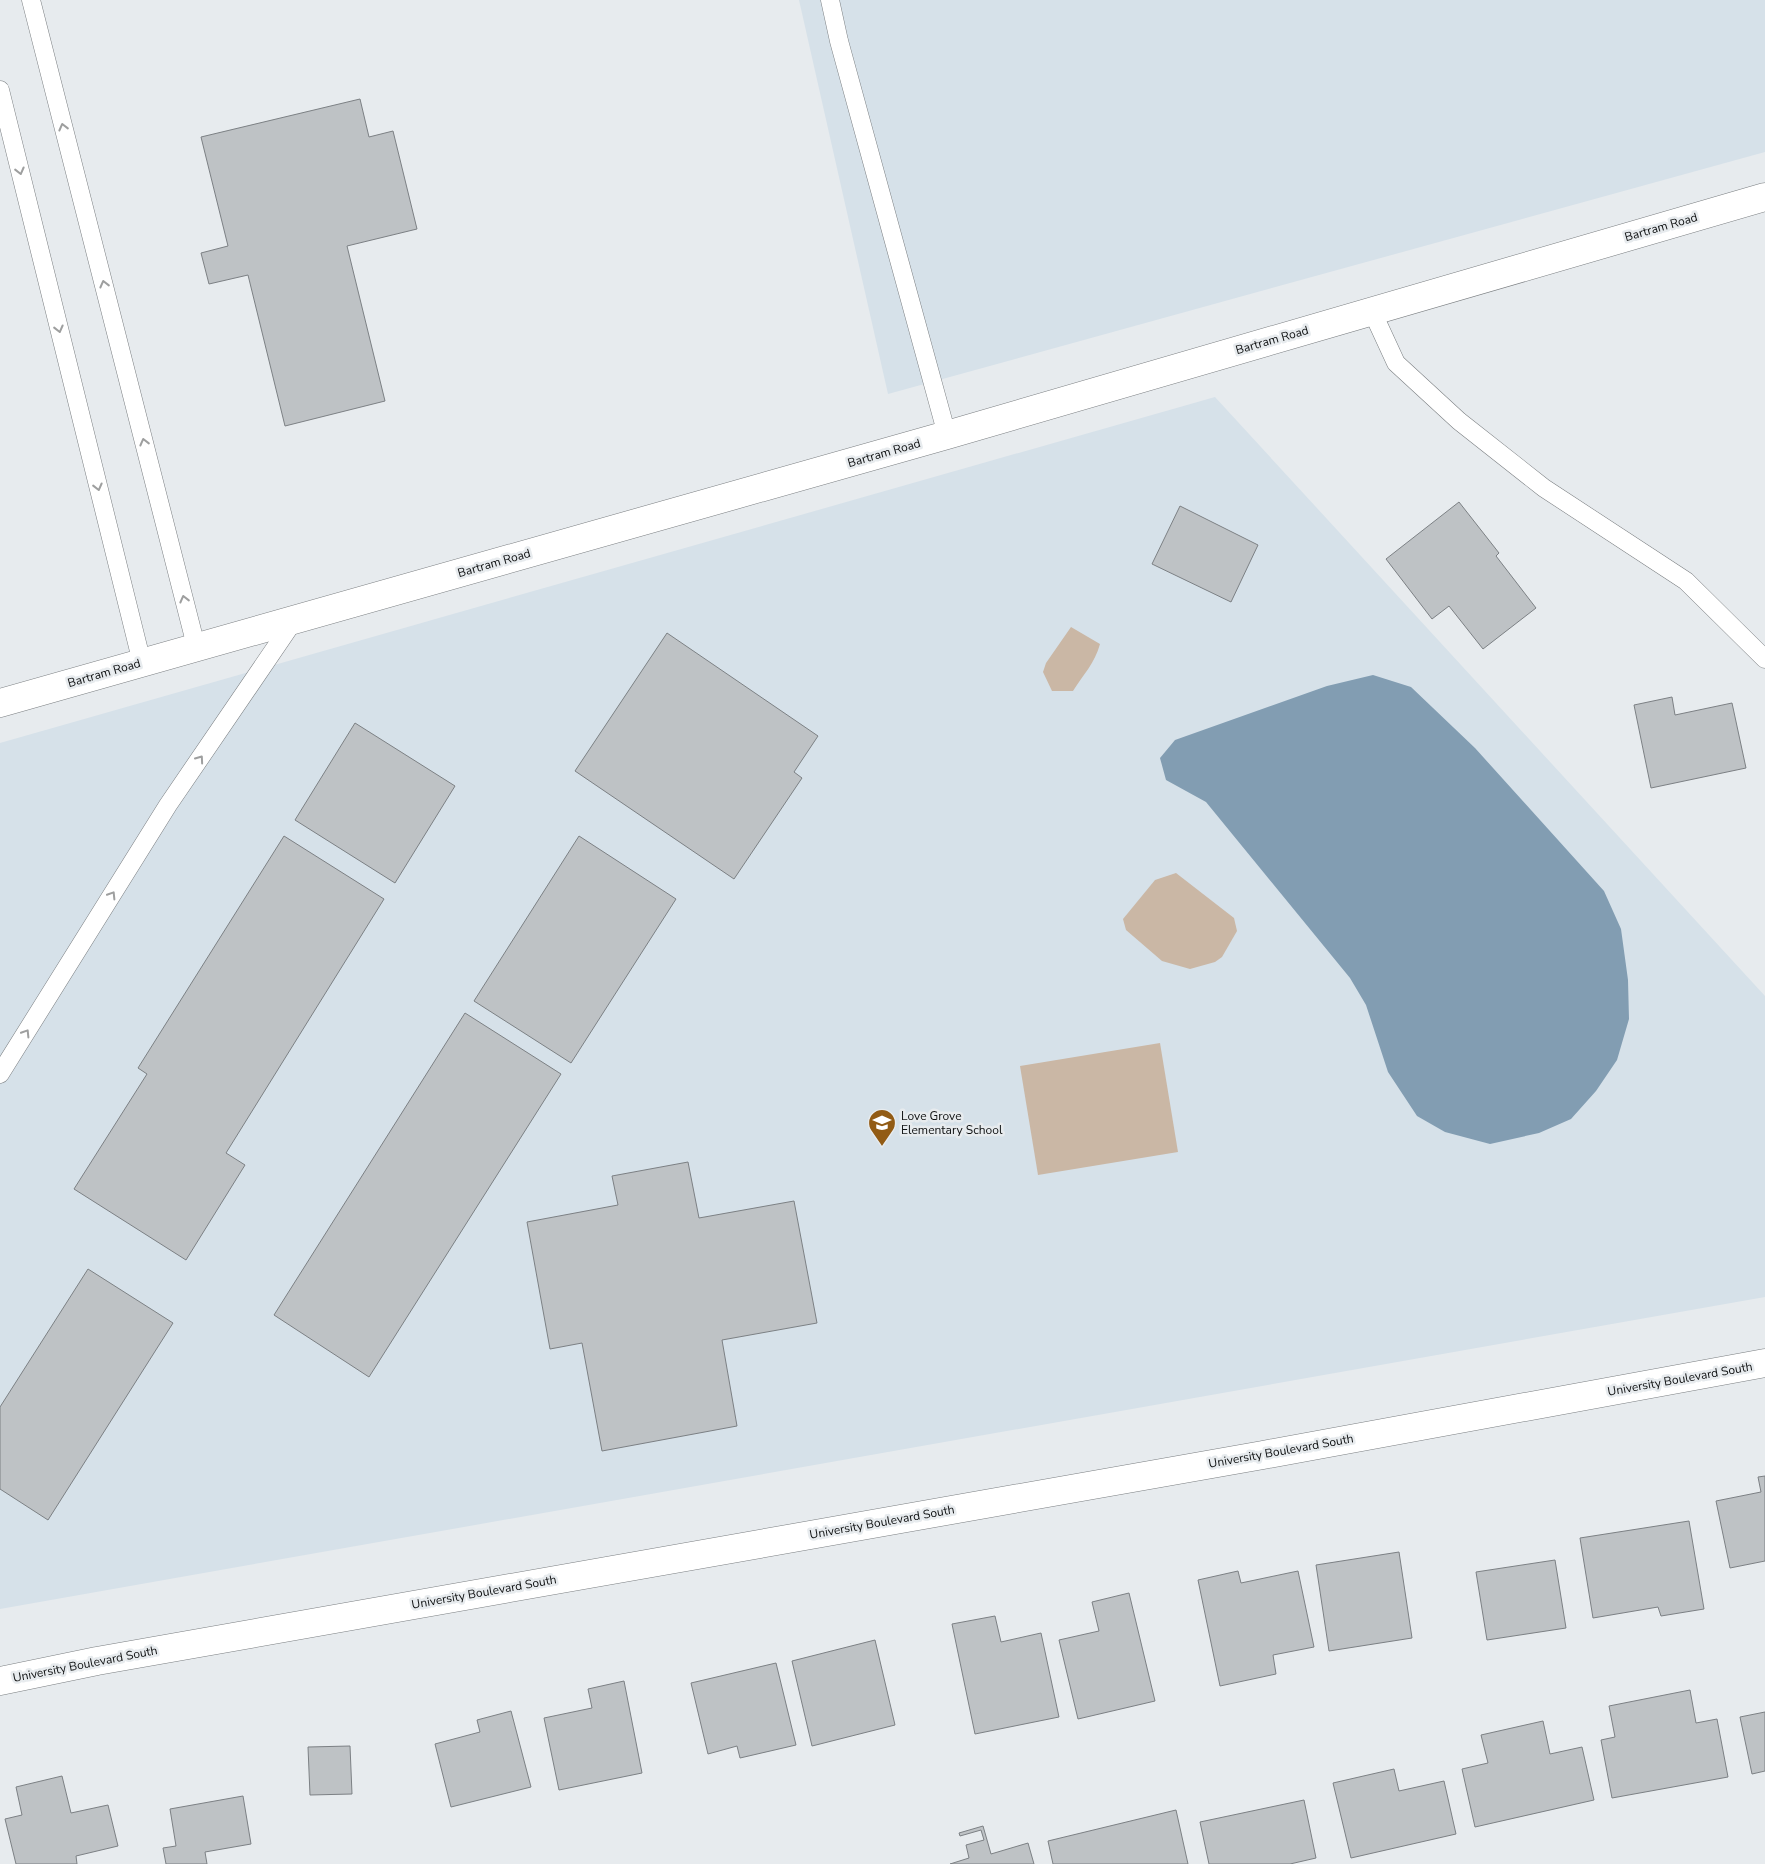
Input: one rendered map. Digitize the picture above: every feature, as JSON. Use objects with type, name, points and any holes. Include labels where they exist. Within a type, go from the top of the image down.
[{"type":"street","name":"Bartram Road","points":[[0,703],[196,646],[947,436],[1765,197]]},
{"type":"street","name":"University Boulevard South","points":[[0,1680],[106,1659],[1253,1456],[1765,1363]]},
{"type":"lane","points":[[31,0],[196,646]]},
{"type":"lane","points":[[830,0],[839,41],[947,436]]},
{"type":"lane","points":[[0,90],[142,663]]},
{"type":"lane","points":[[1372,311],[1396,364],[1459,421],[1544,488],[1686,581],[1765,659]]},
{"type":"lane","points":[[0,1074],[168,805],[295,619]]},
{"type":"shaded area","points":[[799,0],[1765,0],[1765,152],[888,394]]},
{"type":"shaded area","name":"Love Grove Elementary School","points":[[1215,397],[1765,996],[1765,1297],[0,1609],[0,743]]},
{"type":"shaded area","points":[[1071,627],[1100,644],[1098,651],[1073,691],[1052,691],[1043,672],[1046,663]]},
{"type":"shaded area","points":[[1176,873],[1234,918],[1237,931],[1222,957],[1215,962],[1190,969],[1162,961],[1126,930],[1123,919],[1155,880]]},
{"type":"shaded area","points":[[1160,1043],[1178,1152],[1038,1175],[1020,1066]]},
{"type":"water","points":[[1373,675],[1411,687],[1475,748],[1604,891],[1621,929],[1628,980],[1629,1019],[1617,1060],[1596,1091],[1571,1119],[1539,1133],[1490,1144],[1445,1132],[1417,1116],[1388,1072],[1366,1005],[1350,978],[1206,802],[1166,780],[1160,758],[1175,740],[1327,686]]},
{"type":"building","points":[[360,99],[369,137],[393,131],[417,229],[347,246],[385,401],[285,426],[248,275],[209,284],[201,253],[228,246],[201,137]]},
{"type":"building","points":[[1459,502],[1499,553],[1496,556],[1536,608],[1483,649],[1449,606],[1432,619],[1386,559]]},
{"type":"building","points":[[1180,506],[1258,545],[1231,602],[1152,564]]},
{"type":"building","points":[[667,633],[818,736],[794,772],[802,778],[734,879],[575,771]]},
{"type":"building","points":[[1672,697],[1675,715],[1732,703],[1746,768],[1651,788],[1634,705]]},
{"type":"building","points":[[355,723],[455,786],[395,883],[295,820]]},
{"type":"building","points":[[284,836],[384,899],[226,1153],[245,1165],[186,1260],[74,1189],[147,1074],[138,1068]]},
{"type":"building","points":[[579,836],[676,899],[571,1063],[474,1001]]},
{"type":"building","points":[[465,1013],[561,1074],[369,1377],[274,1315]]},
{"type":"building","points":[[688,1162],[699,1218],[794,1201],[817,1323],[722,1340],[737,1426],[602,1451],[582,1343],[550,1349],[527,1222],[618,1205],[612,1176]]},
{"type":"building","points":[[88,1269],[173,1323],[48,1520],[0,1489],[0,1407]]},
{"type":"building","points":[[1765,1476],[1765,1561],[1730,1568],[1716,1501],[1761,1492],[1758,1477]]},
{"type":"building","points":[[1689,1521],[1704,1609],[1661,1616],[1658,1607],[1593,1618],[1580,1538]]},
{"type":"building","points":[[1399,1552],[1412,1638],[1329,1651],[1316,1565]]},
{"type":"building","points":[[1555,1560],[1566,1628],[1487,1640],[1476,1572]]},
{"type":"building","points":[[1238,1571],[1241,1583],[1298,1571],[1314,1647],[1273,1655],[1276,1674],[1220,1686],[1198,1580]]},
{"type":"building","points":[[1129,1593],[1155,1701],[1078,1719],[1059,1640],[1099,1631],[1092,1602]]},
{"type":"building","points":[[995,1616],[1001,1642],[1041,1633],[1059,1717],[975,1734],[952,1624]]},
{"type":"building","points":[[875,1640],[895,1725],[812,1746],[792,1661]]},
{"type":"building","points":[[776,1663],[796,1745],[740,1758],[737,1746],[708,1754],[691,1683]]},
{"type":"building","points":[[624,1681],[642,1773],[559,1790],[544,1718],[592,1708],[588,1689]]},
{"type":"building","points":[[1690,1690],[1696,1723],[1717,1719],[1728,1777],[1612,1798],[1601,1740],[1615,1737],[1609,1706]]},
{"type":"building","points":[[511,1711],[531,1787],[451,1807],[435,1744],[480,1732],[477,1720]]},
{"type":"building","points":[[1765,1712],[1765,1771],[1752,1774],[1740,1717]]},
{"type":"building","points":[[1543,1721],[1550,1754],[1582,1747],[1594,1800],[1475,1827],[1462,1769],[1488,1763],[1481,1735]]},
{"type":"building","points":[[350,1746],[352,1794],[310,1795],[308,1747]]},
{"type":"building","points":[[1394,1769],[1399,1791],[1444,1781],[1456,1834],[1351,1858],[1333,1783]]},
{"type":"building","points":[[62,1776],[71,1813],[108,1805],[118,1846],[76,1856],[77,1864],[16,1864],[5,1819],[22,1815],[16,1787]]},
{"type":"building","points":[[243,1796],[251,1844],[205,1852],[207,1864],[166,1864],[163,1848],[176,1846],[170,1809]]},
{"type":"building","points":[[1304,1800],[1316,1858],[1290,1864],[1209,1864],[1200,1822]]},
{"type":"building","points":[[1176,1810],[1188,1864],[1053,1864],[1048,1841]]},
{"type":"building","points":[[983,1826],[991,1854],[1028,1843],[1034,1864],[950,1864],[969,1858],[966,1845],[984,1840],[981,1830],[960,1836],[959,1833]]},
{"type":"place","name":"Love Grove Elementary School","points":[[882,1147]]}]
